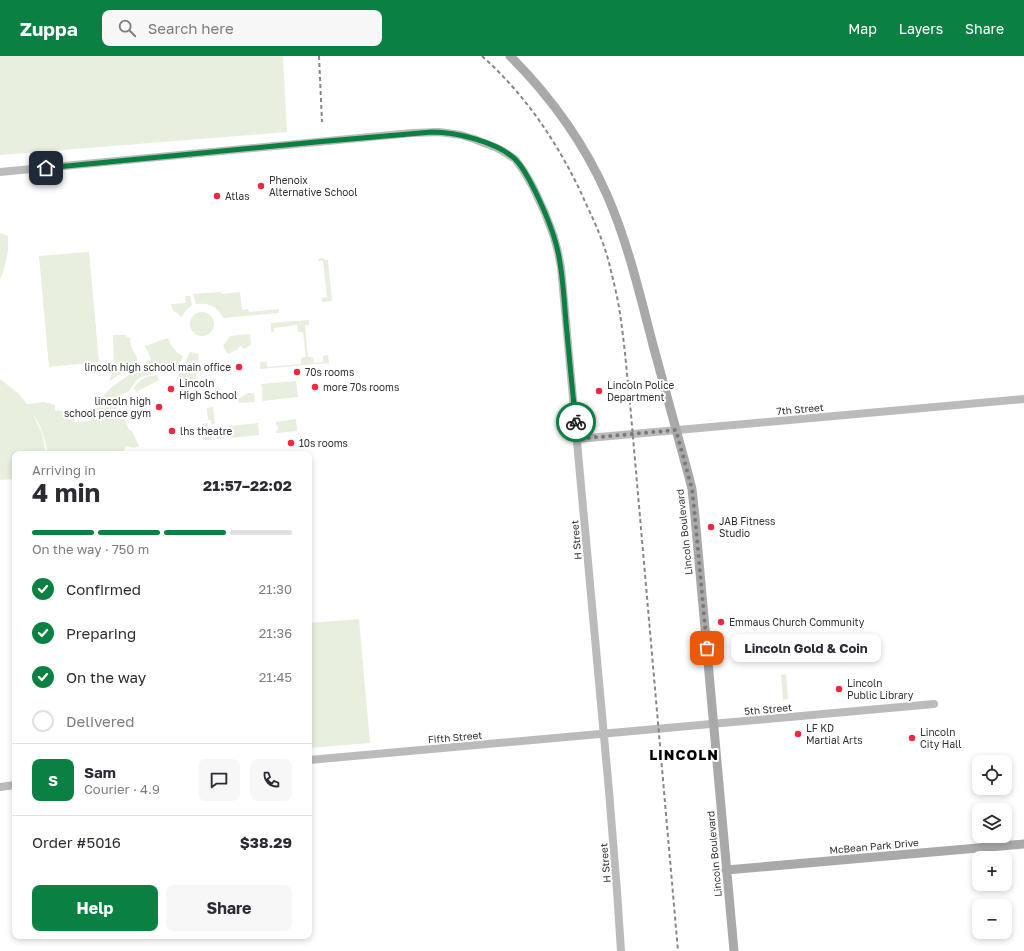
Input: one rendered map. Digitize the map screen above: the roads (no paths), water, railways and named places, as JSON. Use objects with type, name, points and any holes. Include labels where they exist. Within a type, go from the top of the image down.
[{"type":"main road","name":"Lincoln Boulevard","points":[[510,56],[532,78],[551,101],[568,126],[585,153],[606,194],[618,222],[631,264],[691,487],[734,951]]},
{"type":"main road","name":"McBean Park Drive","points":[[726,870],[1024,844]]},
{"type":"street","name":"H Street","points":[[0,172],[432,132],[461,135],[497,148],[515,159],[533,187],[546,213],[556,244],[561,267],[617,891],[621,951]]},
{"type":"street","name":"7th Street","points":[[577,439],[1024,400]]},
{"type":"street","name":"5th Street","points":[[603,733],[934,704]]},
{"type":"street","name":"Fifth Street","points":[[312,760],[603,733]]},
{"type":"street","points":[[0,787],[12,786]]},
{"type":"railway","points":[[319,56],[322,122]]},
{"type":"railway","points":[[482,56],[499,72],[529,106],[567,164],[601,238],[607,254],[615,289],[619,308],[630,403],[678,951]]},
{"type":"place","name":"Phenoix Alternative School","points":[[261,186]]},
{"type":"place","name":"Atlas","points":[[217,196]]},
{"type":"place","name":"lincoln high school main office","points":[[239,367]]},
{"type":"place","name":"70s rooms","points":[[297,372]]},
{"type":"place","name":"more 70s rooms","points":[[315,387]]},
{"type":"place","name":"Lincoln High School","points":[[171,389]]},
{"type":"place","name":"Lincoln Police Department","points":[[599,391]]},
{"type":"place","name":"lincoln high school pence gym","points":[[159,407]]},
{"type":"place","name":"lhs theatre","points":[[172,431]]},
{"type":"place","name":"10s rooms","points":[[291,443]]},
{"type":"place","name":"JAB Fitness Studio","points":[[711,527]]},
{"type":"place","name":"Emmaus Church Community","points":[[721,622]]},
{"type":"place","name":"Lincoln Gold & Coin","points":[[707,648]]},
{"type":"place","name":"Lincoln Public Library","points":[[839,689]]},
{"type":"place","name":"LF KD Martial Arts","points":[[798,734]]},
{"type":"place","name":"Lincoln City Hall","points":[[912,738]]},
{"type":"district","name":"LINCOLN","points":[[684,754]]}]
